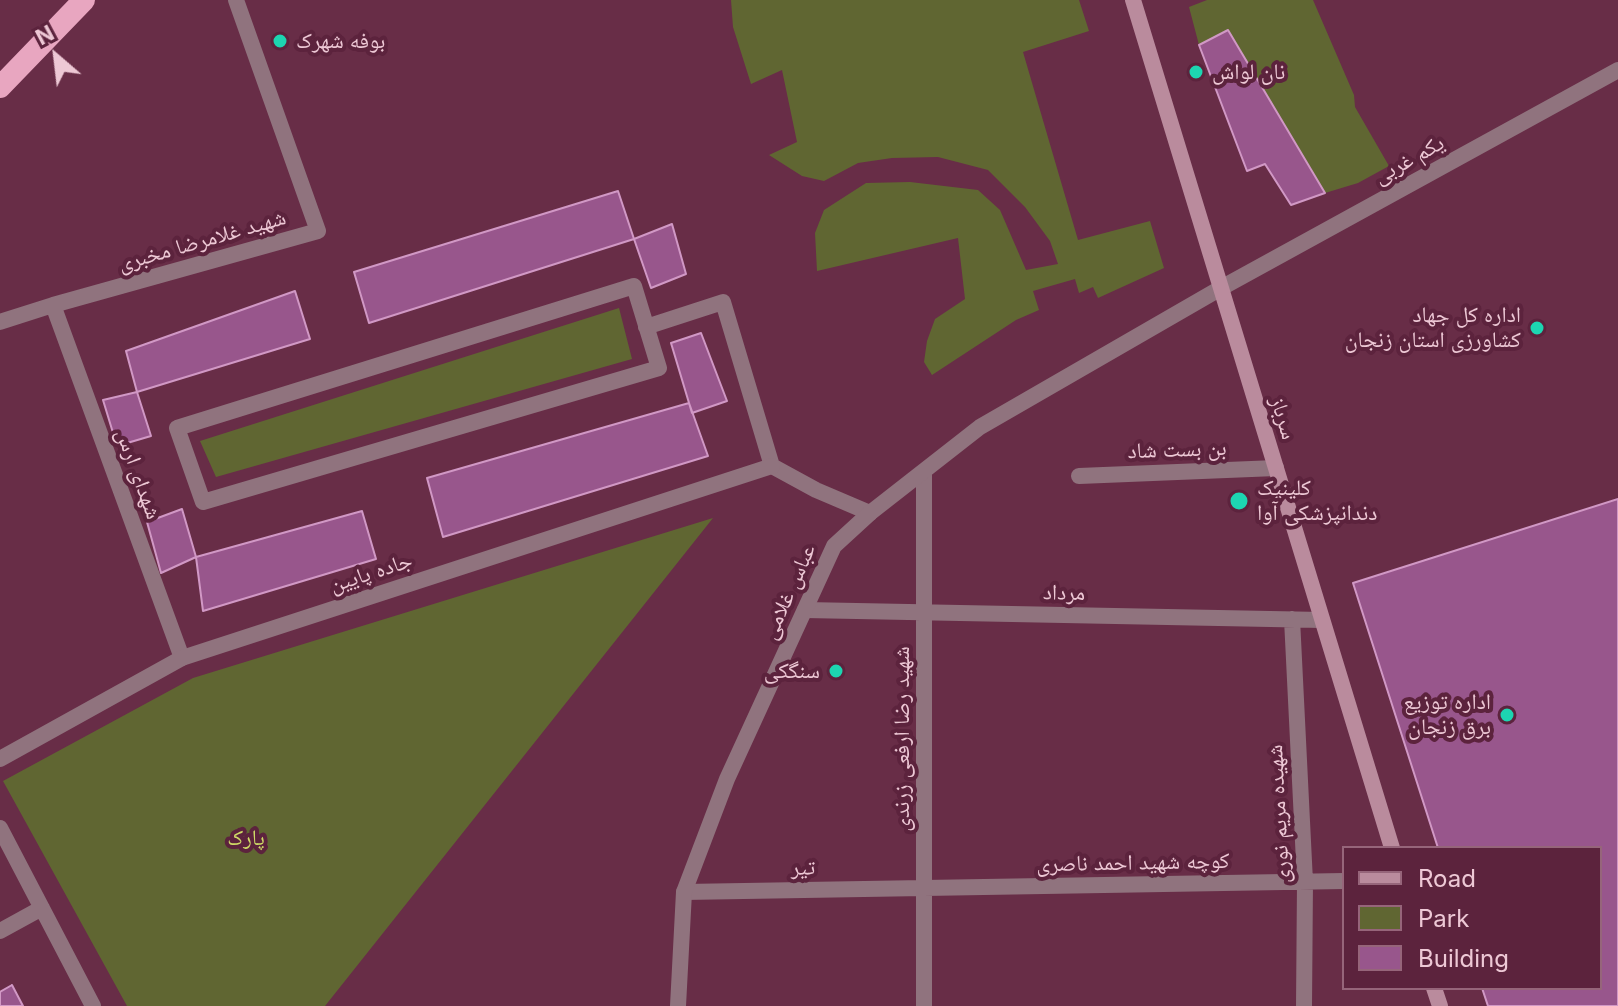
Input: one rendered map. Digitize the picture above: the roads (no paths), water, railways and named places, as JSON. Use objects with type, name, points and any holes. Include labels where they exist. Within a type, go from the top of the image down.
[{"type":"highway","points":[[0,87],[84,0]]},
{"type":"main road","name":"سرباز","points":[[1134,0],[1391,846]]},
{"type":"street","name":"شهید غلامرضا مخبری","points":[[0,322],[318,231],[236,0]]},
{"type":"street","name":"یکم غربی","points":[[1221,288],[1618,70]]},
{"type":"street","points":[[634,286],[646,327],[659,368],[203,502],[177,428],[634,286]]},
{"type":"street","name":"عباس غلامی","points":[[678,1006],[684,892],[727,779],[834,546],[870,513],[980,427],[1221,288]]},
{"type":"street","points":[[646,327],[723,302],[772,466],[816,490],[870,513]]},
{"type":"street","name":"شهدای ارس","points":[[53,305],[182,658]]},
{"type":"street","name":"جاده پایین","points":[[0,759],[182,658],[772,466]]},
{"type":"street","name":"بن بست شاد","points":[[1079,476],[1276,468]]},
{"type":"street","name":"شهید رضا ارفعی زرندی","points":[[924,473],[924,1006]]},
{"type":"street","name":"مرداد","points":[[805,610],[1322,620]]},
{"type":"street","name":"شهیده مریم نوری","points":[[1292,619],[1305,882],[1304,1006]]},
{"type":"street","points":[[0,828],[93,1006]]},
{"type":"street","name":"کوچه شهید احمد ناصری","points":[[924,889],[1342,881]]},
{"type":"street","name":"تیر","points":[[684,892],[924,889]]},
{"type":"street","points":[[0,931],[42,908]]},
{"type":"place","name":"بوفه شهرک","points":[[280,41]]},
{"type":"place","name":"نان لواش","points":[[1196,72]]},
{"type":"place","name":"اداره کل جهاد کشاورزی استان زنجان","points":[[1537,328]]},
{"type":"place","name":"کلینیک دندانپزشکی آوا","points":[[1239,501]]},
{"type":"place","name":"سنگکی","points":[[836,671]]},
{"type":"place","name":"اداره توزیع برق زنجان","points":[[1507,715]]},
{"type":"park label","name":"پارک","points":[[246,838]]}]
